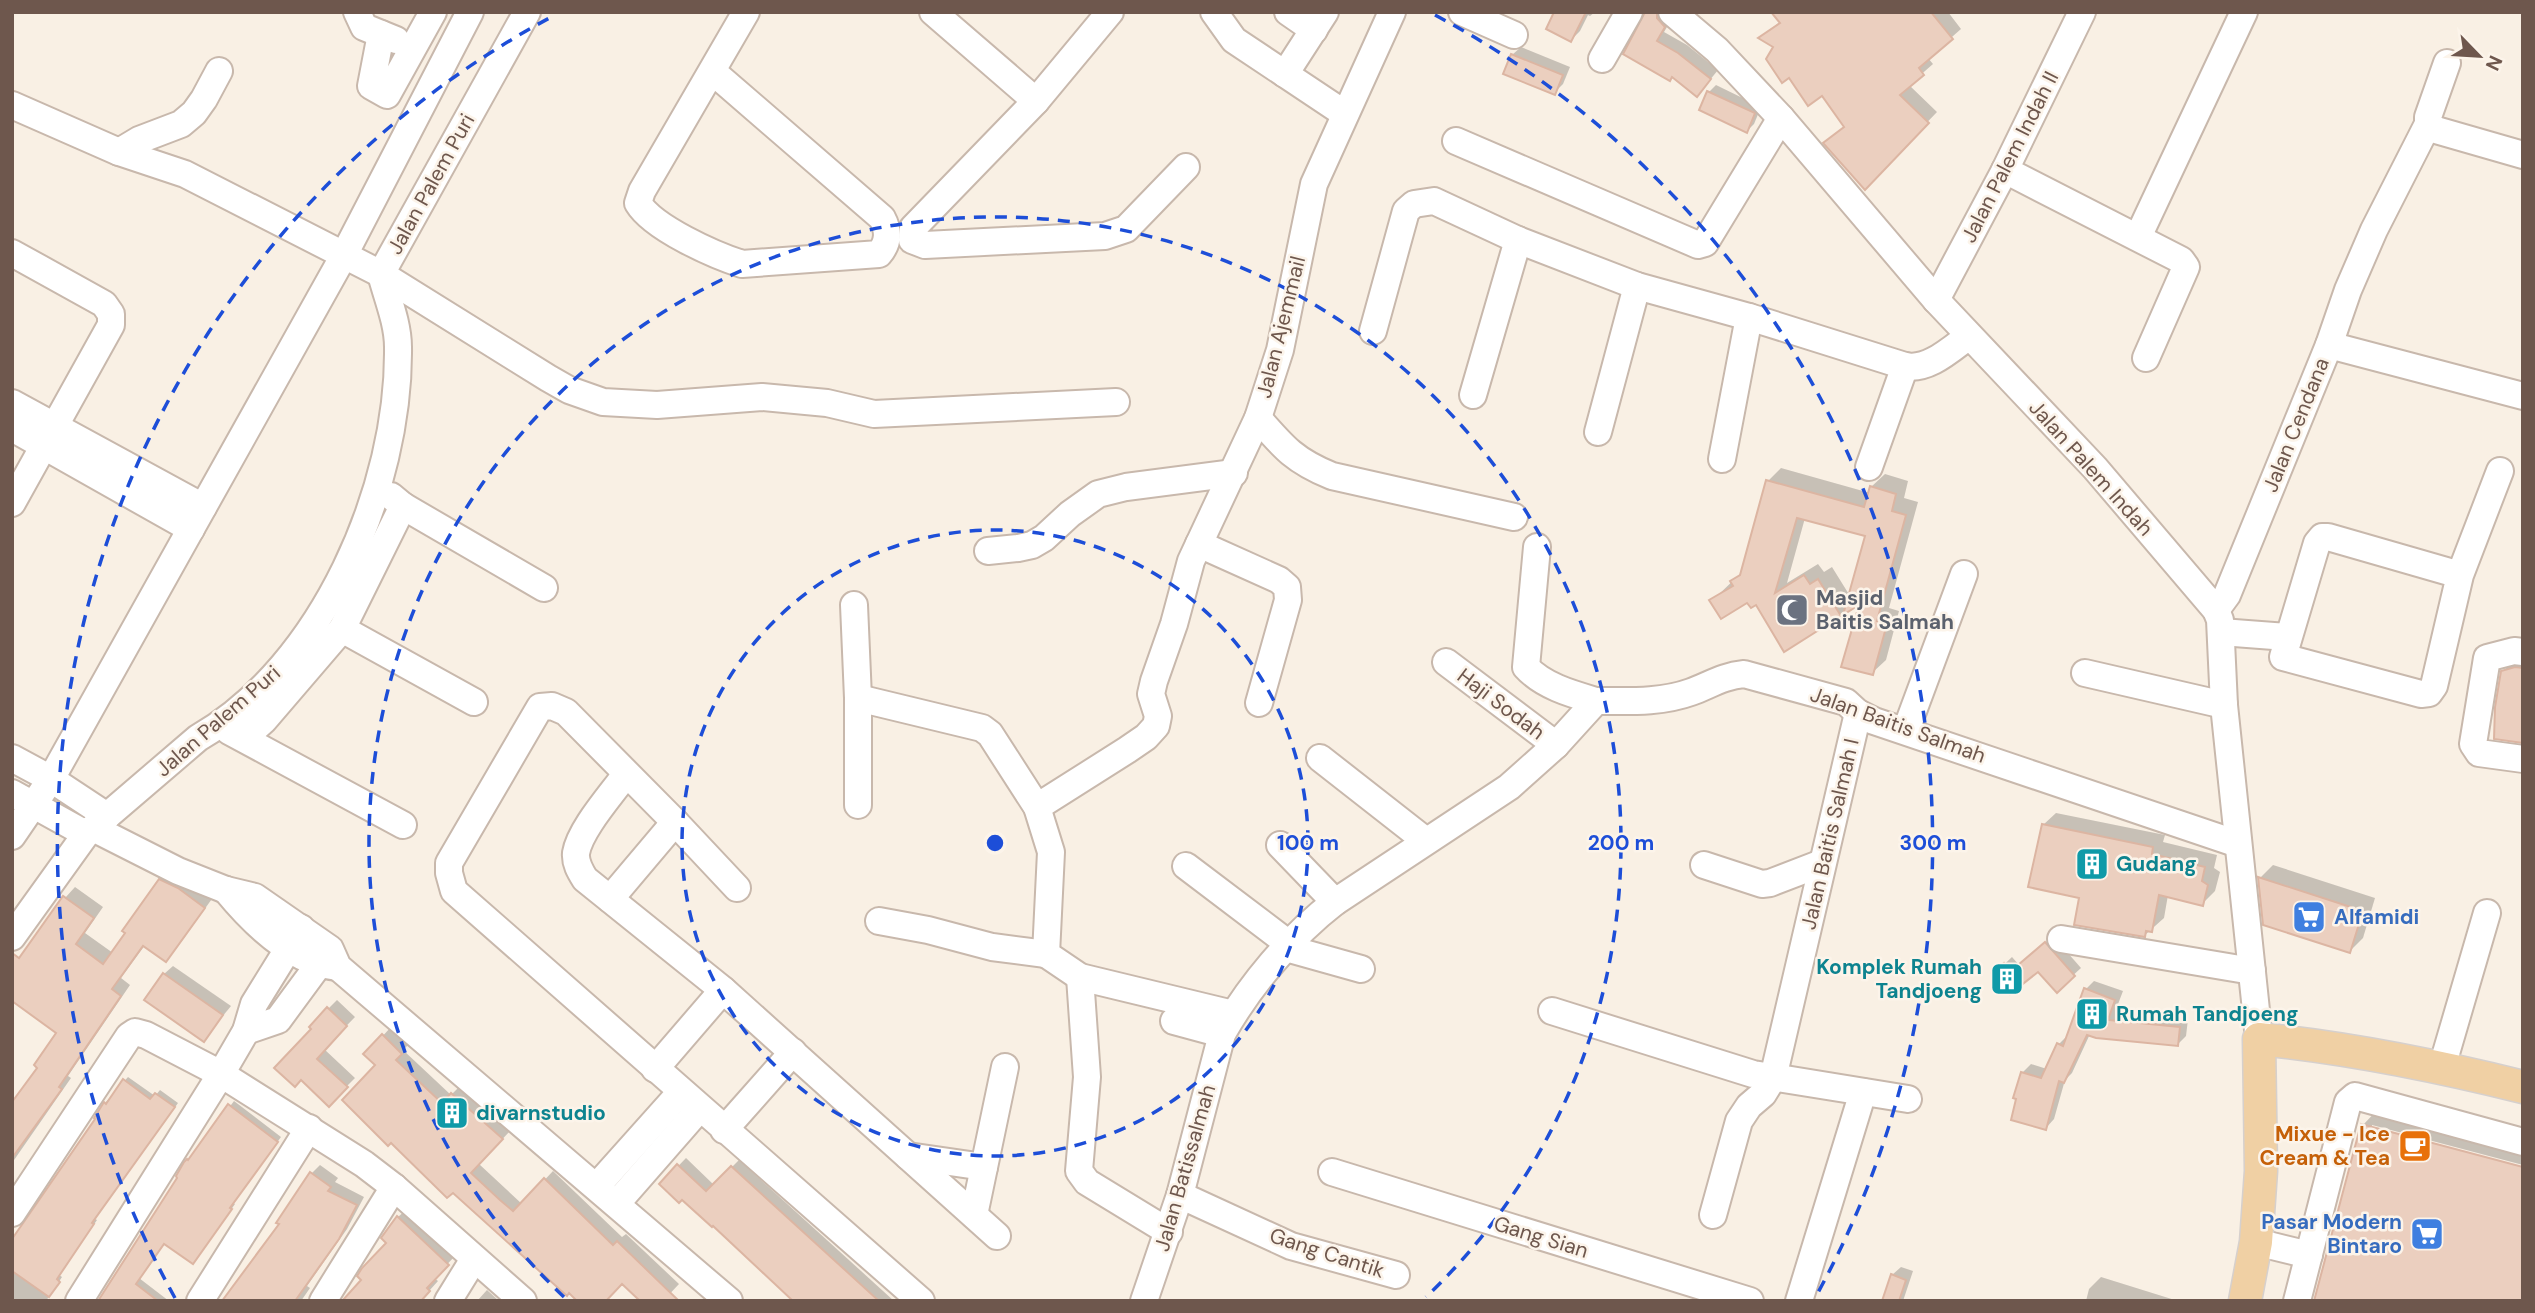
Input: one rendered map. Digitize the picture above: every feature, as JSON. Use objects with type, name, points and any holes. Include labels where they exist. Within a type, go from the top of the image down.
[{"type":"main road","points":[[2245,1301],[2256,1242],[2261,1171],[2259,1039],[2336,1047],[2442,1067],[2523,1087]]},
{"type":"street","points":[[357,12],[364,27],[414,47]]},
{"type":"street","points":[[380,34],[371,86],[389,94],[433,12]]},
{"type":"street","name":"Jalan Palem Puri","points":[[12,836],[23,799],[51,779],[343,257],[470,12]]},
{"type":"street","name":"Jalan Palem Puri","points":[[12,937],[95,826],[198,738],[219,727],[274,678],[318,621],[348,562],[379,485],[396,394],[398,343],[382,274],[527,12]]},
{"type":"street","points":[[712,72],[882,218],[888,228],[885,246],[879,254],[742,264],[726,259],[657,223],[645,214],[638,203],[642,191],[746,12]]},
{"type":"street","points":[[933,12],[1036,101]]},
{"type":"street","points":[[1110,12],[1036,101],[913,228],[912,240],[925,245],[1105,236],[1126,229],[1186,167]]},
{"type":"street","points":[[1214,12],[1234,40],[1345,114]]},
{"type":"street","points":[[1285,74],[1319,21],[1288,12]]},
{"type":"street","name":"Jalan Ajemmail","points":[[1037,807],[1127,750],[1156,726],[1158,716],[1151,694],[1154,681],[1174,624],[1191,561],[1258,418],[1280,350],[1314,184],[1392,12]]},
{"type":"street","points":[[1462,12],[1514,35]]},
{"type":"street","points":[[1602,59],[1629,12]]},
{"type":"street","name":"Jalan Palem Indah","points":[[1672,12],[1717,50],[1781,118],[1936,300],[2095,468],[2219,630]]},
{"type":"street","name":"Jalan Palem Indah II","points":[[1936,300],[2005,170],[2082,12]]},
{"type":"street","points":[[2137,237],[2244,12]]},
{"type":"street","points":[[2329,345],[2348,290],[2374,230],[2428,124],[2447,63]]},
{"type":"street","points":[[119,152],[139,140],[181,124],[194,113],[219,71]]},
{"type":"street","points":[[12,106],[119,152],[185,174],[343,257],[382,274],[548,378],[569,390],[603,402],[657,405],[762,397],[827,403],[874,414],[1116,402]]},
{"type":"street","points":[[1456,141],[1698,244],[1705,243],[1781,118]]},
{"type":"street","points":[[2428,124],[2436,130],[2523,155]]},
{"type":"street","points":[[2005,170],[2181,260],[2186,267],[2146,358]]},
{"type":"street","points":[[1373,331],[1406,211],[1414,204],[1434,201],[1518,240],[1637,286],[1749,317],[1905,366],[1915,368],[1925,365],[1969,336]]},
{"type":"street","points":[[1473,395],[1518,240]]},
{"type":"street","points":[[12,253],[104,304],[111,314],[111,326],[12,503]]},
{"type":"street","points":[[1598,432],[1637,286]]},
{"type":"street","points":[[1722,459],[1749,317]]},
{"type":"street","name":"Jalan Cendana","points":[[2219,630],[2227,595],[2329,345],[2523,396]]},
{"type":"street","points":[[1868,467],[1905,366]]},
{"type":"street","points":[[12,403],[50,437],[197,518]]},
{"type":"street","points":[[1258,418],[1280,444],[1304,464],[1332,476],[1514,517]]},
{"type":"street","points":[[12,428],[50,437]]},
{"type":"street","points":[[2460,575],[2322,537],[2317,543],[2285,644],[2285,659],[2421,694],[2429,693],[2434,686],[2460,575],[2500,471]]},
{"type":"street","points":[[988,551],[1032,545],[1098,494],[1126,487],[1234,473]]},
{"type":"street","points":[[379,485],[403,506],[544,588]]},
{"type":"street","points":[[244,738],[264,720],[342,629],[403,506]]},
{"type":"street","points":[[1199,544],[1279,580],[1287,587],[1287,600],[1259,703]]},
{"type":"street","name":"Jalan Baitis Salmah","points":[[1537,547],[1526,667],[1535,678],[1596,701],[1640,701],[1689,693],[1727,676],[1744,674],[1846,702],[1858,713],[2238,844]]},
{"type":"street","points":[[1906,730],[1964,575]]},
{"type":"street","points":[[854,605],[858,698],[858,806]]},
{"type":"street","points":[[342,629],[474,702]]},
{"type":"street","points":[[2259,1039],[2224,705],[2219,630],[2285,644]]},
{"type":"street","points":[[2523,652],[2514,651],[2487,659],[2473,744],[2479,753],[2523,759]]},
{"type":"street","name":"Haji Sodah","points":[[1446,662],[1556,745]]},
{"type":"street","points":[[2085,673],[2224,705]]},
{"type":"street","points":[[858,698],[982,728],[990,734],[1037,807],[1051,852],[1046,954]]},
{"type":"street","points":[[1227,1024],[1287,946],[1312,920],[1509,787],[1556,745],[1596,701]]},
{"type":"street","points":[[737,888],[566,712],[552,706],[540,707],[449,863],[454,891],[922,1301]]},
{"type":"street","name":"Jalan Baitis Salmah I","points":[[1773,1078],[1858,713]]},
{"type":"street","points":[[219,727],[403,825]]},
{"type":"street","points":[[12,758],[51,779],[95,826]]},
{"type":"street","points":[[1320,758],[1426,841]]},
{"type":"street","points":[[626,774],[581,838],[576,855],[577,866],[585,879],[723,990],[997,1236]]},
{"type":"street","points":[[23,799],[95,826],[155,860],[226,890],[245,913],[295,938],[329,960],[729,1301]]},
{"type":"street","points":[[610,899],[675,822]]},
{"type":"street","points":[[1280,845],[1335,902]]},
{"type":"street","points":[[1704,865],[1762,884],[1822,863]]},
{"type":"street","points":[[1186,866],[1287,946],[1360,969]]},
{"type":"street","points":[[2442,1067],[2487,913]]},
{"type":"street","points":[[879,920],[992,947],[1046,954],[1080,977],[1227,1024]]},
{"type":"street","points":[[79,1301],[221,1074],[246,1031],[254,1004],[295,938]]},
{"type":"street","points":[[2061,939],[2252,971]]},
{"type":"street","points":[[246,1031],[278,1020],[329,960]]},
{"type":"street","points":[[1080,977],[1087,1077],[1079,1171],[1087,1182],[1169,1232]]},
{"type":"street","points":[[655,1069],[723,990]]},
{"type":"street","points":[[1552,1011],[1773,1078],[1908,1099]]},
{"type":"street","points":[[1174,1021],[1227,1024]]},
{"type":"street","name":"Jalan Batissalmah","points":[[1144,1301],[1169,1232],[1227,1024]]},
{"type":"street","points":[[12,1213],[129,1036],[135,1032],[146,1035],[221,1074],[309,1128],[394,1187],[523,1301]]},
{"type":"street","points":[[724,1130],[793,1052]]},
{"type":"street","points":[[974,1215],[1004,1067]]},
{"type":"street","points":[[1713,1215],[1739,1121],[1773,1078]]},
{"type":"street","points":[[1799,1301],[1863,1092]]},
{"type":"street","points":[[2297,1301],[2351,1098],[2355,1096],[2523,1142]]},
{"type":"street","points":[[597,1186],[690,1100]]},
{"type":"street","points":[[617,1203],[690,1100]]},
{"type":"street","points":[[200,1301],[309,1128]]},
{"type":"street","points":[[908,1156],[984,1167]]},
{"type":"street","name":"Gang Sian","points":[[1332,1172],[1741,1299]]},
{"type":"street","points":[[323,1301],[394,1187]]},
{"type":"street","name":"Gang Cantik","points":[[1180,1195],[1291,1246],[1396,1275]]},
{"type":"street","points":[[2256,1242],[2309,1255]]},
{"type":"street","points":[[448,1301],[474,1259]]},
{"type":"building","points":[[1554,12],[1586,12],[1571,42],[1546,29]]},
{"type":"building","points":[[1645,12],[1657,12],[1657,18],[1665,27],[1657,41],[1678,53],[1711,79],[1697,97],[1672,77],[1670,81],[1623,54]]},
{"type":"building","points":[[1771,12],[1931,12],[1953,39],[1919,68],[1924,75],[1900,95],[1929,123],[1865,190],[1823,143],[1844,127],[1822,96],[1808,106],[1789,78],[1782,83],[1766,59],[1773,47],[1758,38],[1780,23]]},
{"type":"building","points":[[1511,54],[1563,75],[1555,95],[1503,74]]},
{"type":"building","points":[[1707,91],[1755,113],[1747,133],[1699,110]]},
{"type":"building","points":[[1766,480],[1864,507],[1870,486],[1896,494],[1892,511],[1906,515],[1877,621],[1887,624],[1873,675],[1841,667],[1859,605],[1843,615],[1865,536],[1797,518],[1775,593],[1804,575],[1810,584],[1818,579],[1841,616],[1784,652],[1756,605],[1751,608],[1747,603],[1721,619],[1709,600],[1733,586],[1730,581],[1740,575]]},
{"type":"building","points":[[2523,668],[2523,743],[2494,739],[2495,707],[2501,671]]},
{"type":"building","name":"Gudang","points":[[2042,824],[2153,847],[2152,854],[2205,867],[2202,881],[2208,885],[2203,906],[2159,895],[2152,932],[2146,931],[2145,937],[2074,925],[2079,898],[2028,887]]},
{"type":"building","name":"Alfamidi","points":[[2258,877],[2363,911],[2350,953],[2263,925]]},
{"type":"building","points":[[159,879],[178,888],[205,908],[166,962],[143,946],[112,989],[121,996],[59,1087],[62,1089],[12,1158],[12,1102],[37,1068],[34,1065],[56,1033],[12,1001],[12,953],[19,958],[63,896],[94,918],[76,944],[103,964],[125,933],[122,931]]},
{"type":"building","points":[[2045,942],[2075,976],[2057,993],[2038,972],[2010,994],[1992,973],[2004,963],[2011,971]]},
{"type":"building","points":[[163,973],[223,1015],[204,1042],[144,1000]]},
{"type":"building","points":[[2084,988],[2115,1000],[2108,1020],[2180,1027],[2178,1046],[2087,1035],[2064,1083],[2059,1081],[2046,1130],[2011,1120],[2016,1099],[2013,1098],[2021,1072],[2041,1078],[2057,1043],[2063,1046]]},
{"type":"building","points":[[327,1007],[347,1026],[317,1059],[348,1087],[329,1107],[301,1080],[295,1087],[274,1068],[311,1029],[309,1027]]},
{"type":"building","points":[[382,1034],[402,1054],[396,1060],[442,1103],[451,1093],[503,1139],[471,1173],[500,1200],[513,1211],[544,1178],[613,1245],[617,1241],[679,1301],[640,1301],[622,1284],[606,1301],[577,1301],[569,1293],[567,1296],[453,1193],[447,1198],[391,1143],[388,1146],[342,1100],[375,1065],[363,1054]]},
{"type":"building","points":[[123,1079],[150,1099],[155,1093],[175,1107],[92,1223],[94,1224],[57,1279],[60,1282],[49,1297],[12,1271],[12,1239],[104,1102],[106,1104]]},
{"type":"building","points":[[228,1104],[278,1142],[193,1264],[164,1244],[136,1284],[158,1301],[98,1301],[177,1178],[184,1162]]},
{"type":"building","name":"Pasar Modern Bintaro","points":[[2361,1124],[2523,1167],[2523,1301],[2314,1301]]},
{"type":"building","points":[[677,1164],[706,1191],[731,1166],[879,1301],[793,1301],[713,1226],[682,1200],[679,1203],[659,1184]]},
{"type":"building","points":[[310,1172],[331,1187],[328,1191],[357,1205],[339,1239],[295,1301],[222,1301],[279,1224],[276,1223]]},
{"type":"building","points":[[397,1216],[449,1265],[427,1288],[430,1291],[421,1301],[342,1301],[361,1280],[357,1276],[362,1268],[386,1243],[381,1238]]},
{"type":"building","points":[[1891,1274],[1906,1280],[1899,1301],[1882,1301]]},
{"type":"place","name":"Masjid Baitis Salmah","points":[[1792,610]]},
{"type":"place","name":"Gudang","points":[[2092,864]]},
{"type":"place","name":"Alfamidi","points":[[2309,917]]},
{"type":"place","name":"Komplek Rumah Tandjoeng","points":[[2007,979]]},
{"type":"place","name":"Rumah Tandjoeng","points":[[2092,1014]]},
{"type":"place","name":"divarnstudio","points":[[452,1113]]},
{"type":"place","name":"Mixue - Ice Cream & Tea","points":[[2415,1146]]},
{"type":"place","name":"Pasar Modern Bintaro","points":[[2427,1234]]}]
